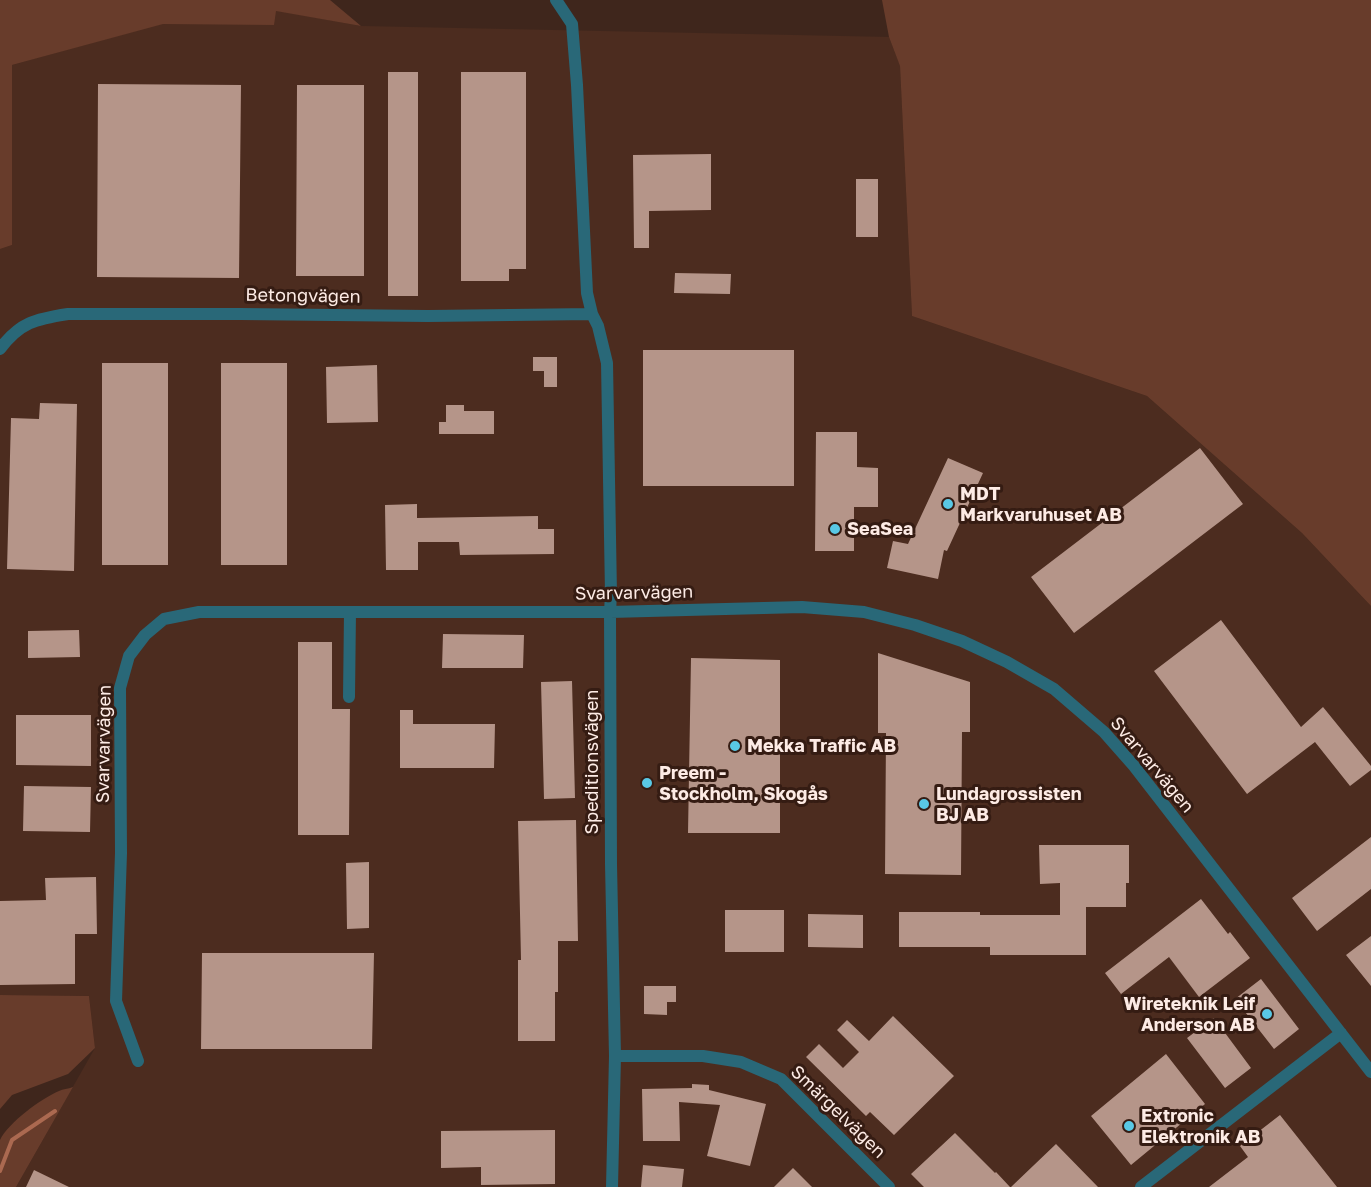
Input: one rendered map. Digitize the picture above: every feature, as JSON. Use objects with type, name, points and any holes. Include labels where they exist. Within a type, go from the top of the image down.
[{"type":"street","points":[[556,0],[572,24],[587,293],[592,314]]},
{"type":"street","name":"Betongvägen","points":[[0,349],[24,326],[42,318],[68,314],[435,316],[592,314]]},
{"type":"street","name":"Speditionsvägen","points":[[592,314],[598,326],[607,363],[615,1056],[612,1187]]},
{"type":"street","name":"Svarvarvägen","points":[[138,1061],[116,1001],[121,853],[120,688],[129,656],[145,634],[164,619],[199,612],[610,612],[802,607],[864,612],[915,625],[962,641],[1007,662],[1054,689],[1104,732],[1134,766],[1371,1072]]},
{"type":"street","points":[[349,697],[350,612]]},
{"type":"street","points":[[1141,1187],[1341,1033]]},
{"type":"street","name":"Smärgelvägen","points":[[615,1056],[704,1056],[741,1062],[781,1079],[889,1187]]},
{"type":"shaded area","points":[[0,0],[330,0],[361,26],[276,11],[274,25],[163,24],[12,65],[12,245],[0,249]]},
{"type":"shaded area","points":[[882,0],[1371,0],[1371,606],[1302,533],[1147,396],[912,316],[900,66],[889,37]]},
{"type":"shaded area","points":[[236,3],[361,26],[889,37],[900,65],[912,316],[1147,396],[1302,533],[1371,606],[1371,1187],[16,1187],[95,1048],[89,996],[0,995],[0,249],[12,245],[12,65]]},
{"type":"shaded area","points":[[0,995],[89,996],[95,1048],[68,1074],[12,1095],[0,1109]]},
{"type":"shaded area","points":[[73,1087],[16,1187],[0,1187],[0,1140],[4,1133],[35,1105],[52,1094]]},
{"type":"building","points":[[388,72],[418,72],[418,296],[388,296]]},
{"type":"building","points":[[461,72],[526,72],[526,269],[509,269],[509,281],[461,281]]},
{"type":"building","points":[[98,84],[241,85],[239,278],[97,277]]},
{"type":"building","points":[[297,85],[364,85],[364,276],[296,276]]},
{"type":"building","points":[[711,154],[711,210],[649,211],[649,248],[634,248],[633,155]]},
{"type":"building","points":[[856,179],[878,179],[878,237],[856,237]]},
{"type":"building","points":[[675,273],[731,274],[730,294],[674,293]]},
{"type":"building","points":[[643,350],[794,350],[794,486],[643,486]]},
{"type":"building","points":[[533,357],[557,357],[557,387],[544,387],[544,371],[533,371]]},
{"type":"building","points":[[102,363],[168,363],[168,565],[102,565]]},
{"type":"building","points":[[221,363],[287,363],[287,565],[221,565]]},
{"type":"building","points":[[377,365],[378,422],[327,423],[326,367]]},
{"type":"building","points":[[40,403],[77,404],[74,571],[7,569],[11,418],[39,419]]},
{"type":"building","points":[[446,405],[464,405],[464,411],[494,411],[494,434],[439,434],[439,422],[446,422]]},
{"type":"building","name":"SeaSea","points":[[816,432],[857,432],[857,467],[878,468],[878,507],[854,507],[854,551],[815,551]]},
{"type":"building","points":[[1200,448],[1243,504],[1074,633],[1031,577]]},
{"type":"building","name":"MDT Markvaruhuset AB","points":[[948,458],[983,473],[947,551],[944,550],[938,579],[887,568],[893,541],[908,544]]},
{"type":"building","points":[[417,504],[417,518],[538,516],[538,529],[554,529],[554,554],[460,555],[459,542],[418,542],[418,570],[386,570],[385,505]]},
{"type":"building","points":[[1221,620],[1301,727],[1323,707],[1371,766],[1371,770],[1350,786],[1315,742],[1247,794],[1154,671]]},
{"type":"building","points":[[79,630],[80,657],[28,658],[28,631]]},
{"type":"building","points":[[443,634],[524,635],[523,668],[442,668]]},
{"type":"building","points":[[298,642],[332,642],[332,709],[350,709],[349,835],[298,835]]},
{"type":"building","name":"Lundagrossisten BJ AB","points":[[878,653],[970,682],[970,732],[962,732],[961,875],[885,874],[886,733],[878,733]]},
{"type":"building","name":"Mekka Traffic AB","points":[[691,658],[780,660],[780,833],[688,833]]},
{"type":"building","points":[[572,681],[575,798],[544,799],[541,682]]},
{"type":"building","points":[[400,710],[413,710],[413,724],[495,724],[494,768],[400,768]]},
{"type":"building","points":[[16,715],[91,715],[91,766],[16,765]]},
{"type":"building","points":[[24,786],[91,787],[90,832],[23,831]]},
{"type":"building","points":[[576,820],[578,941],[558,941],[555,1041],[518,1041],[518,960],[521,960],[518,821]]},
{"type":"building","points":[[1371,837],[1371,889],[1317,931],[1292,898]]},
{"type":"building","points":[[1039,845],[1129,845],[1129,883],[1126,883],[1126,907],[1086,907],[1086,955],[990,955],[990,947],[899,947],[899,912],[1060,915],[1060,883],[1040,884]]},
{"type":"building","points":[[369,862],[369,928],[347,929],[346,863]]},
{"type":"building","points":[[96,877],[97,934],[75,934],[75,984],[0,985],[0,901],[46,900],[45,878]]},
{"type":"building","points":[[1201,899],[1250,958],[1199,997],[1169,957],[1121,994],[1105,973]]},
{"type":"building","points":[[725,910],[784,910],[784,952],[725,952]]},
{"type":"building","points":[[808,914],[863,915],[863,948],[808,947]]},
{"type":"building","points":[[1371,936],[1371,986],[1346,955]]},
{"type":"building","points":[[202,953],[374,953],[372,1049],[201,1049]]},
{"type":"building","name":"Wireteknik Leif Anderson AB","points":[[1261,979],[1299,1029],[1274,1049],[1235,999]]},
{"type":"building","points":[[644,986],[676,986],[676,1002],[667,1002],[667,1015],[644,1014]]},
{"type":"building","points":[[893,1016],[954,1076],[894,1135],[870,1112],[866,1116],[806,1057],[819,1044],[843,1068],[859,1052],[837,1030],[847,1020],[869,1041]]},
{"type":"building","points":[[1214,1018],[1251,1068],[1225,1088],[1187,1038]]},
{"type":"building","points":[[1166,1054],[1205,1104],[1131,1165],[1091,1116]]},
{"type":"building","points":[[692,1084],[709,1085],[709,1090],[766,1104],[750,1166],[707,1156],[720,1105],[679,1102],[680,1141],[643,1141],[642,1089],[692,1088]]},
{"type":"building","points":[[1280,1115],[1337,1187],[1209,1187],[1248,1157],[1240,1146]]},
{"type":"building","points":[[555,1130],[555,1184],[481,1185],[481,1167],[441,1168],[441,1131]]},
{"type":"building","points":[[955,1133],[1010,1187],[924,1187],[911,1174]]},
{"type":"building","points":[[1056,1144],[1098,1187],[1011,1187]]},
{"type":"building","points":[[643,1165],[684,1169],[682,1187],[641,1187]]},
{"type":"building","points":[[793,1168],[812,1187],[774,1187]]},
{"type":"building","points":[[34,1170],[69,1187],[26,1187]]},
{"type":"waterway","points":[[0,1171],[12,1140],[55,1111]]},
{"type":"place","name":"MDT Markvaruhuset AB","points":[[948,504]]},
{"type":"place","name":"SeaSea","points":[[835,529]]},
{"type":"place","name":"Mekka Traffic AB","points":[[735,746]]},
{"type":"place","name":"Preem - Stockholm, Skogås","points":[[647,783]]},
{"type":"place","name":"Lundagrossisten BJ AB","points":[[924,804]]},
{"type":"place","name":"Wireteknik Leif Anderson AB","points":[[1267,1014]]},
{"type":"place","name":"Extronic Elektronik AB","points":[[1129,1126]]}]
